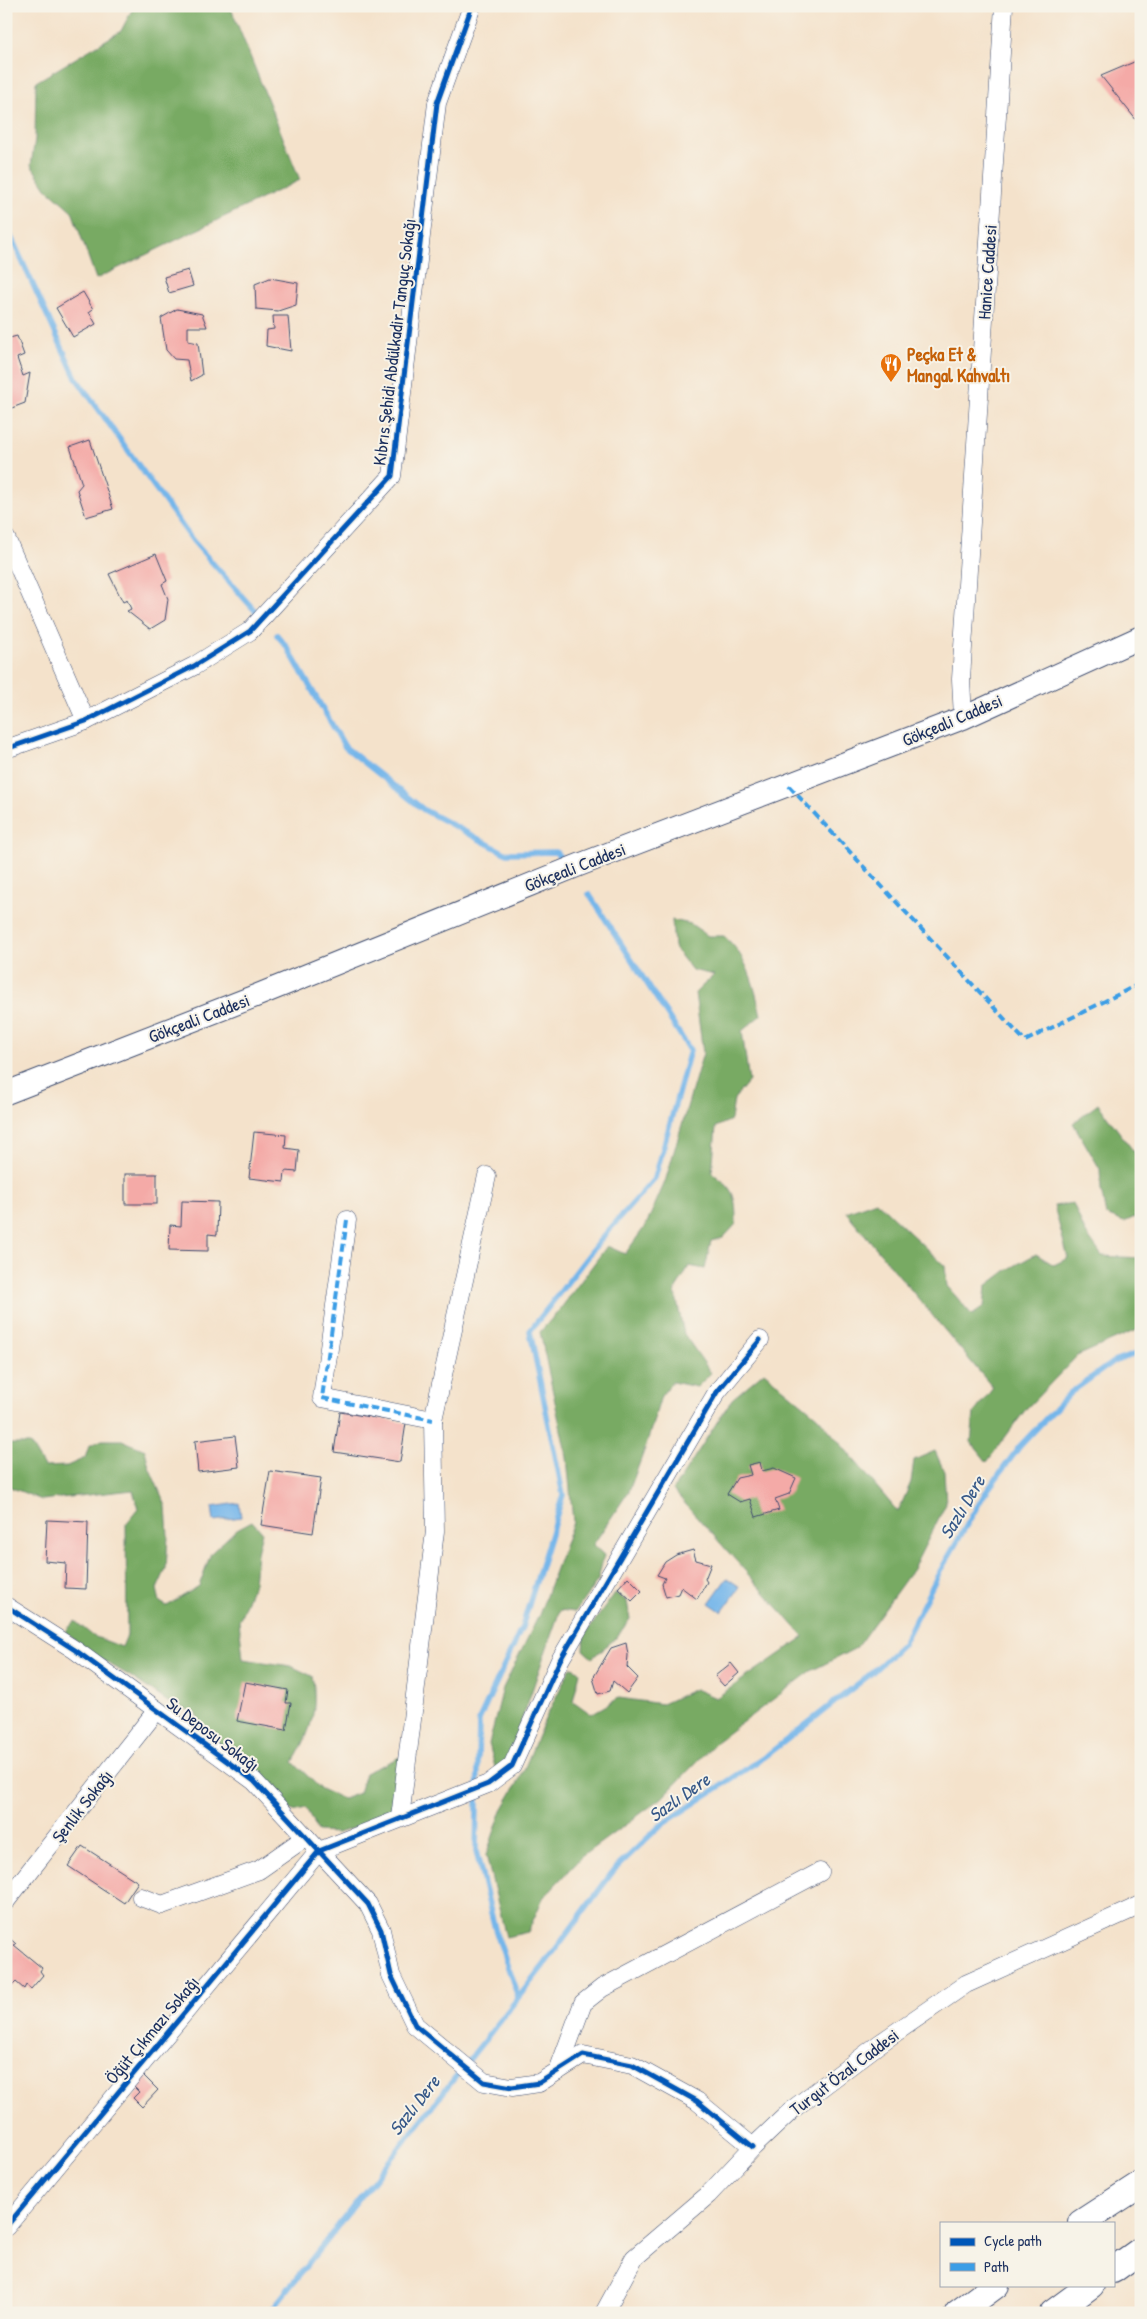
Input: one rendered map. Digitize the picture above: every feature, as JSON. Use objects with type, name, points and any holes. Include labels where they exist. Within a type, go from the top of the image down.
[{"type":"highway","points":[[1083,2222],[1141,2184]]},
{"type":"highway","points":[[1114,2269],[1141,2250]]},
{"type":"highway","points":[[958,2313],[995,2286]]},
{"type":"highway","points":[[1053,2313],[1090,2286]]},
{"type":"main road","name":"Gökçeali Caddesi","points":[[6,1093],[249,998],[579,865],[963,718],[1141,637]]},
{"type":"street","name":"Kıbrıs Şehidi Abdülkadir Tanguç Sokağı","points":[[7,747],[86,721],[194,666],[250,631],[392,476],[437,103],[472,6]]},
{"type":"street","name":"Hanice Caddesi","points":[[963,718],[961,679],[1004,6]]},
{"type":"street","points":[[6,538],[86,721]]},
{"type":"street","points":[[400,1818],[435,1531],[433,1420],[487,1176]]},
{"type":"street","points":[[347,1220],[322,1398],[433,1420]]},
{"type":"street","points":[[319,1851],[488,1784],[512,1766],[560,1660],[717,1392],[760,1340]]},
{"type":"street","name":"Su Deposu Sokağı","points":[[6,1606],[75,1650],[254,1781],[368,1904],[381,1930],[390,1976],[414,2025],[484,2082],[512,2087],[539,2083],[583,2055],[632,2064],[697,2101],[753,2147]]},
{"type":"street","name":"Şenlik Sokağı","points":[[6,1902],[157,1710]]},
{"type":"street","points":[[141,1897],[162,1905],[250,1873],[258,1870],[306,1837]]},
{"type":"street","name":"Öğüt Çıkmazı Sokağı","points":[[6,2227],[319,1851]]},
{"type":"street","points":[[558,2071],[583,2003],[602,1988],[820,1872]]},
{"type":"street","name":"Turgut Özal Caddesi","points":[[604,2313],[634,2258],[708,2195],[753,2147],[793,2109],[879,2044],[966,1984],[1141,1905]]},
{"type":"green space","points":[[134,6],[230,6],[300,180],[96,279],[72,211],[46,188],[31,165],[35,139],[36,82],[121,31]]},
{"type":"green space","points":[[672,920],[691,924],[708,936],[724,936],[732,944],[749,972],[761,1015],[742,1031],[749,1081],[734,1099],[731,1120],[716,1127],[712,1173],[733,1194],[736,1224],[723,1238],[711,1241],[705,1269],[689,1266],[675,1291],[684,1334],[711,1373],[697,1387],[672,1382],[661,1396],[646,1446],[629,1491],[593,1545],[604,1555],[598,1580],[575,1612],[560,1610],[509,1757],[496,1771],[489,1744],[503,1688],[539,1615],[573,1522],[567,1458],[540,1332],[561,1308],[607,1246],[625,1254],[646,1225],[665,1182],[703,1053],[695,993],[714,975],[692,970],[674,947]]},
{"type":"green space","points":[[1098,1104],[1141,1161],[1141,1227],[1135,1217],[1124,1222],[1106,1215],[1101,1190],[1100,1169],[1073,1123]]},
{"type":"green space","points":[[876,1201],[945,1266],[947,1286],[972,1315],[984,1307],[986,1286],[1007,1270],[1036,1254],[1054,1265],[1068,1258],[1054,1206],[1073,1203],[1085,1232],[1102,1256],[1141,1258],[1141,1328],[1077,1356],[1026,1409],[987,1462],[971,1442],[974,1413],[993,1388],[846,1212]]},
{"type":"green space","points":[[764,1372],[818,1417],[898,1512],[911,1482],[914,1460],[935,1451],[944,1471],[946,1504],[913,1569],[856,1648],[811,1671],[716,1742],[662,1798],[581,1857],[543,1898],[528,1932],[506,1937],[486,1855],[502,1810],[520,1779],[545,1719],[571,1667],[580,1672],[573,1701],[591,1714],[619,1698],[662,1704],[695,1689],[716,1698],[804,1637],[673,1490],[732,1399]]},
{"type":"green space","points":[[102,1440],[122,1440],[145,1450],[149,1467],[166,1506],[168,1536],[166,1569],[157,1589],[160,1602],[167,1606],[199,1586],[211,1553],[237,1529],[252,1521],[262,1532],[257,1553],[254,1583],[239,1621],[243,1659],[291,1666],[312,1676],[314,1710],[312,1721],[293,1762],[321,1789],[343,1799],[359,1793],[365,1773],[400,1757],[403,1797],[387,1818],[337,1833],[318,1832],[306,1808],[293,1811],[209,1740],[195,1713],[168,1702],[130,1676],[94,1655],[65,1632],[75,1621],[93,1636],[122,1647],[127,1635],[126,1524],[138,1509],[133,1490],[42,1500],[10,1487],[8,1444],[30,1444],[44,1467],[67,1466],[85,1458],[89,1446]]},
{"type":"green space","points":[[615,1593],[627,1601],[630,1619],[616,1638],[592,1658],[583,1650],[584,1636]]},
{"type":"water","points":[[239,1503],[241,1517],[214,1521],[212,1507]]},
{"type":"water","points":[[727,1578],[740,1587],[722,1612],[709,1603]]},
{"type":"building","points":[[1141,59],[1141,126],[1101,76]]},
{"type":"building","points":[[188,270],[193,286],[169,293],[164,277]]},
{"type":"building","points":[[270,278],[298,283],[296,305],[278,311],[256,309],[255,284]]},
{"type":"building","points":[[83,292],[93,309],[89,312],[96,324],[73,337],[56,308]]},
{"type":"building","points":[[177,309],[202,314],[207,327],[188,327],[188,341],[198,343],[202,375],[191,381],[187,360],[174,359],[166,350],[161,318]]},
{"type":"building","points":[[273,316],[288,316],[291,351],[266,346],[267,330],[274,329]]},
{"type":"building","points":[[17,336],[24,355],[17,358],[23,376],[30,373],[25,403],[9,409],[6,406],[6,339]]},
{"type":"building","points":[[90,440],[113,509],[86,517],[77,490],[82,484],[70,447]]},
{"type":"building","points":[[156,554],[167,581],[162,584],[168,599],[165,620],[150,629],[127,611],[131,609],[127,600],[123,602],[109,574]]},
{"type":"building","points":[[254,1132],[286,1135],[285,1148],[299,1150],[297,1172],[285,1171],[284,1182],[249,1178]]},
{"type":"building","points":[[125,1174],[157,1174],[157,1204],[125,1204]]},
{"type":"building","points":[[182,1201],[218,1202],[217,1235],[208,1234],[208,1251],[169,1250],[170,1225],[181,1226]]},
{"type":"building","points":[[340,1412],[406,1423],[400,1462],[334,1452]]},
{"type":"building","points":[[235,1436],[239,1467],[198,1472],[195,1441]]},
{"type":"building","points":[[760,1462],[762,1471],[774,1468],[796,1478],[789,1494],[775,1499],[779,1510],[756,1517],[750,1499],[740,1502],[727,1494],[737,1478],[751,1475],[748,1465]]},
{"type":"building","points":[[270,1471],[321,1478],[313,1533],[261,1525]]},
{"type":"building","points":[[47,1520],[88,1522],[86,1589],[65,1588],[66,1563],[45,1561]]},
{"type":"building","points":[[693,1550],[696,1560],[711,1564],[705,1579],[707,1582],[697,1599],[681,1587],[678,1594],[666,1597],[662,1584],[665,1578],[657,1575],[665,1562],[676,1555]]},
{"type":"building","points":[[628,1577],[642,1591],[632,1601],[618,1588]]},
{"type":"building","points":[[626,1643],[627,1667],[638,1678],[627,1693],[613,1681],[610,1691],[598,1694],[593,1678],[611,1648]]},
{"type":"building","points":[[731,1663],[739,1673],[724,1686],[715,1676]]},
{"type":"building","points":[[245,1682],[288,1690],[286,1703],[291,1703],[286,1730],[237,1721]]},
{"type":"building","points":[[82,1846],[138,1882],[124,1903],[68,1866]]},
{"type":"building","points":[[6,1935],[16,1944],[14,1945],[42,1968],[40,1971],[43,1975],[31,1989],[26,1985],[24,1989],[16,1982],[11,1987],[6,1983]]},
{"type":"building","points":[[142,2074],[158,2090],[142,2107],[133,2098],[139,2092],[131,2084]]},
{"type":"waterway","points":[[6,226],[76,378],[193,541],[257,613]]},
{"type":"waterway","points":[[277,635],[287,647],[345,747],[424,810],[505,853],[556,852],[567,866]]},
{"type":"waterway","points":[[518,1997],[495,1929],[476,1851],[479,1720],[522,1627],[563,1495],[530,1331],[601,1239],[655,1178],[690,1050],[589,894]]},
{"type":"waterway","name":"Sazlı Dere","points":[[269,2313],[544,1965],[614,1870],[660,1826],[766,1756],[868,1676],[903,1644],[939,1573],[984,1495],[1020,1446],[1070,1393],[1113,1362],[1141,1352]]},
{"type":"marked path","points":[[789,786],[1025,1041],[1141,983]]},
{"type":"marked path","points":[[347,1220],[322,1398],[433,1420]]},
{"type":"cycle path","points":[[6,749],[86,721],[194,666],[250,631],[392,476],[437,103],[472,6]]},
{"type":"cycle path","points":[[6,2227],[319,1851],[488,1784],[512,1766],[560,1660],[717,1392],[760,1340]]},
{"type":"cycle path","points":[[6,1606],[75,1650],[254,1781],[368,1904],[381,1930],[391,1975],[415,2025],[484,2082],[512,2087],[539,2083],[583,2055],[632,2065],[697,2101],[753,2147]]},
{"type":"place","name":"Peçka Et & Mangal Kahvaltı","points":[[891,383]]}]
